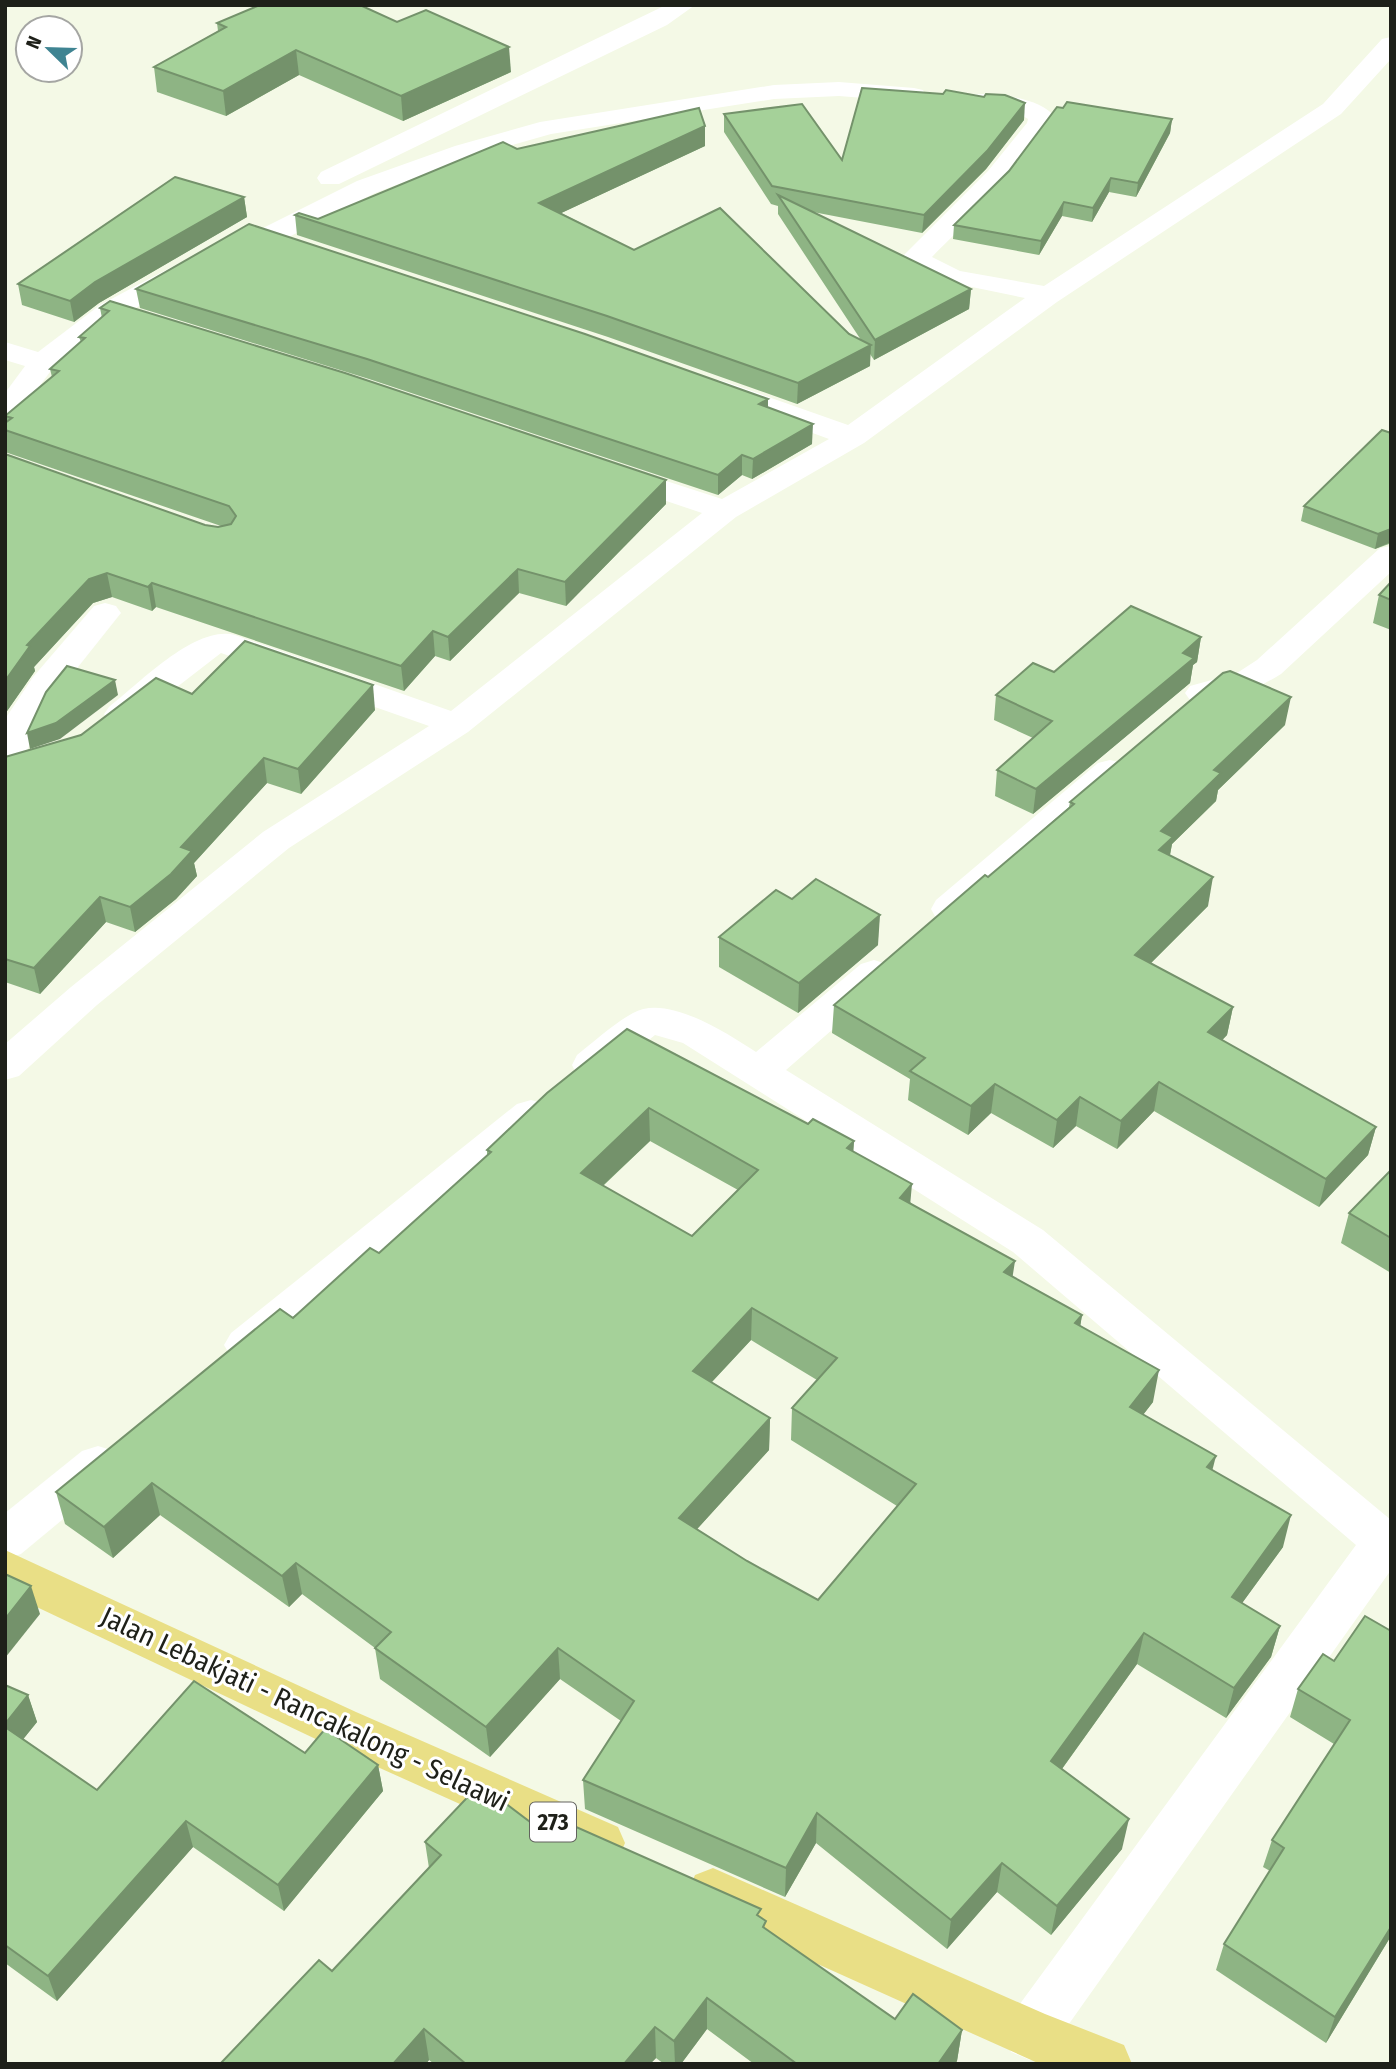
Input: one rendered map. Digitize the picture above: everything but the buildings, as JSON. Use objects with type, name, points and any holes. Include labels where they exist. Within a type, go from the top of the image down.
[{"type":"main road","name":"Jalan Lebakjati - Rancakalong - Selaawi","points":[[5,1570],[339,1727],[1030,2034],[1105,2064]]},
{"type":"street","points":[[251,235],[341,170],[486,105],[659,20],[683,5]]},
{"type":"street","points":[[5,1066],[84,996],[276,840],[456,723],[725,510],[853,437],[1047,296],[1332,109],[1391,44]]},
{"type":"street","points":[[251,235],[464,151],[549,127],[797,90],[839,89],[1026,107],[1041,116],[1040,124],[997,177],[917,257],[919,264],[931,272],[954,278],[1023,287],[1047,296]]},
{"type":"street","points":[[333,201],[341,170]]},
{"type":"street","points":[[251,235],[307,250]]},
{"type":"street","points":[[5,413],[43,362],[110,311],[202,258]]},
{"type":"street","points":[[110,311],[149,323]]},
{"type":"street","points":[[5,351],[43,362]]},
{"type":"street","points":[[699,382],[853,437]]},
{"type":"street","points":[[594,467],[725,510]]},
{"type":"street","points":[[1172,717],[1206,690],[1249,680],[1269,667],[1391,555]]},
{"type":"street","points":[[5,765],[9,744],[19,722],[104,613]]},
{"type":"street","points":[[96,734],[210,645],[223,642],[321,679],[456,723]]},
{"type":"street","points":[[928,927],[1130,754]]},
{"type":"street","points":[[5,771],[40,761]]},
{"type":"street","points":[[758,1072],[896,954]]},
{"type":"street","points":[[221,1365],[648,1021],[684,1027],[1028,1241],[1387,1545],[1030,2034]]},
{"type":"street","points":[[5,1540],[124,1443]]}]
